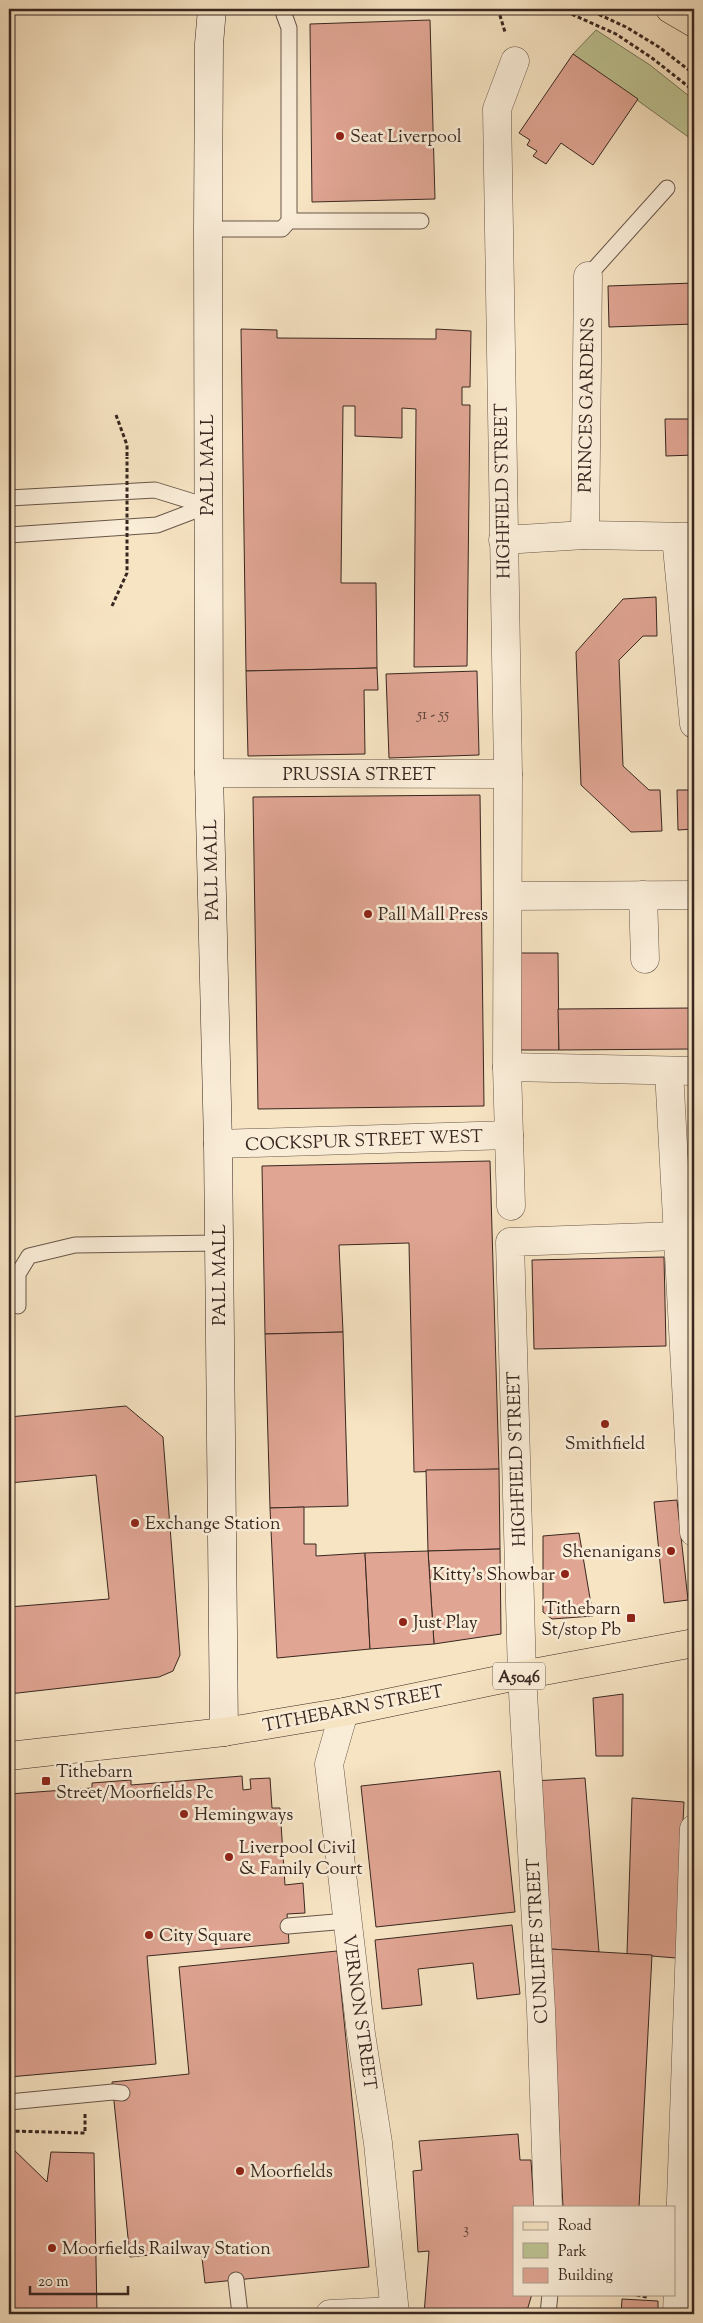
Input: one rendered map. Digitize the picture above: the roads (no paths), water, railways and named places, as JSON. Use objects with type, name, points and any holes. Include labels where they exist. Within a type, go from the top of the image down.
[{"type":"main road","points":[[670,9],[694,23]]},
{"type":"main road","name":"TITHEBARN STREET","points":[[9,1756],[224,1732],[344,1712],[522,1675],[694,1643]]},
{"type":"street","name":"PALL MALL","points":[[212,9],[209,44],[207,506],[209,773],[218,1144],[224,1732]]},
{"type":"street","name":"HIGHFIELD STREET","points":[[510,1206],[507,1067],[508,774],[497,109],[515,61]]},
{"type":"street","name":"PRINCES GARDENS","points":[[585,535],[588,276]]},
{"type":"street","points":[[503,540],[585,535],[685,537],[694,724]]},
{"type":"street","name":"PRUSSIA STREET","points":[[209,773],[508,774]]},
{"type":"street","points":[[508,896],[694,895]]},
{"type":"street","points":[[643,896],[645,959]]},
{"type":"street","points":[[507,1067],[681,1071],[684,1232],[694,1532]]},
{"type":"street","name":"COCKSPUR STREET WEST","points":[[218,1144],[509,1135]]},
{"type":"street","name":"HIGHFIELD STREET","points":[[522,1675],[510,1242],[684,1232]]},
{"type":"street","name":"CUNLIFFE STREET","points":[[522,1675],[541,2010],[548,2206]]},
{"type":"street","name":"VERNON STREET","points":[[344,1712],[329,1764],[378,2143],[395,2313]]},
{"type":"street","points":[[677,2314],[694,1829]]},
{"type":"street","points":[[330,2314],[395,2313]]},
{"type":"lane","points":[[208,229],[282,229],[289,221],[289,28],[282,9]]},
{"type":"lane","points":[[588,276],[667,188]]},
{"type":"lane","points":[[289,221],[420,221]]},
{"type":"lane","points":[[9,498],[155,490],[207,506]]},
{"type":"lane","points":[[9,535],[157,525],[207,506]]},
{"type":"lane","points":[[18,1306],[18,1274],[29,1256],[75,1246],[218,1243]]},
{"type":"lane","points":[[288,1926],[348,1921]]},
{"type":"lane","points":[[9,2102],[113,2092],[122,2093]]},
{"type":"lane","points":[[236,2280],[240,2314]]},
{"type":"lane","points":[[548,2314],[550,2296]]},
{"type":"place","name":"Seat Liverpool","points":[[340,136]]},
{"type":"place","name":"Pall Mall Press","points":[[368,914]]},
{"type":"place","name":"Smithfield","points":[[605,1424]]},
{"type":"place","name":"Exchange Station","points":[[135,1523]]},
{"type":"place","name":"Shenanigans","points":[[671,1551]]},
{"type":"place","name":"Kitty's Showbar","points":[[565,1574]]},
{"type":"place","name":"Tithebarn St/stop Pb","points":[[631,1618]]},
{"type":"place","name":"Just Play","points":[[403,1622]]},
{"type":"place","name":"Tithebarn Street/Moorfields Pc","points":[[46,1781]]},
{"type":"place","name":"Hemingways","points":[[184,1814]]},
{"type":"place","name":"Liverpool Civil & Family Court","points":[[229,1857]]},
{"type":"place","name":"City Square","points":[[149,1935]]},
{"type":"place","name":"Moorfields","points":[[240,2171]]},
{"type":"place","name":"Moorfields Railway Station","points":[[52,2248]]}]
